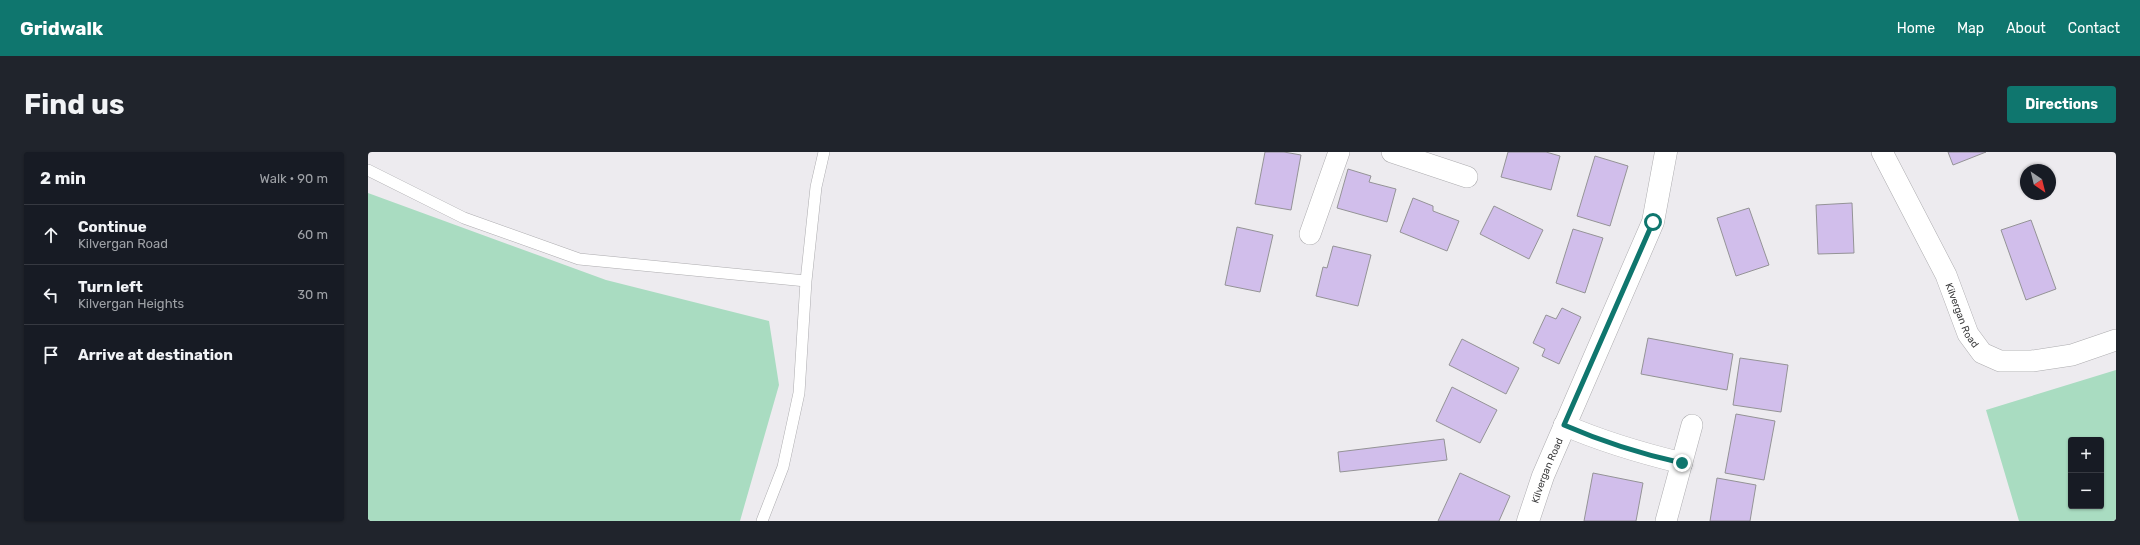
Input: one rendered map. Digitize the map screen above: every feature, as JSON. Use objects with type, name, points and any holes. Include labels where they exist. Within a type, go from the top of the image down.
[{"type":"street","points":[[1310,234],[1339,152]]},
{"type":"street","points":[[1392,152],[1467,177]]},
{"type":"street","name":"Kilvergan Road","points":[[1528,521],[1543,476],[1564,425],[1653,222],[1666,152]]},
{"type":"street","name":"Kilvergan Road","points":[[1882,152],[1946,275],[1968,334],[1982,353],[2000,361],[2032,361],[2072,355],[2116,340]]},
{"type":"street","points":[[1564,425],[1633,452],[1682,463]]},
{"type":"street","points":[[1666,521],[1692,425]]},
{"type":"lane","points":[[762,521],[783,467],[799,393],[806,281],[816,187],[824,152]]},
{"type":"lane","points":[[368,170],[464,218],[579,259],[806,281]]},
{"type":"green space","points":[[368,193],[606,280],[769,321],[779,385],[740,521],[368,521]]},
{"type":"green space","points":[[2116,370],[2116,521],[2019,521],[1986,410]]},
{"type":"building","points":[[1265,152],[1284,152],[1301,155],[1291,210],[1255,204]]},
{"type":"building","points":[[1508,152],[1546,152],[1560,156],[1551,190],[1501,177]]},
{"type":"building","points":[[1948,152],[1986,152],[1953,165]]},
{"type":"building","points":[[1595,156],[1628,166],[1610,226],[1577,216]]},
{"type":"building","points":[[1348,169],[1371,176],[1369,182],[1396,189],[1387,222],[1337,208]]},
{"type":"building","points":[[1413,198],[1433,206],[1433,211],[1459,221],[1447,251],[1400,232]]},
{"type":"building","points":[[1852,203],[1854,253],[1818,254],[1816,205]]},
{"type":"building","points":[[1494,206],[1543,230],[1529,259],[1480,234]]},
{"type":"building","points":[[1749,208],[1769,265],[1736,276],[1717,218]]},
{"type":"building","points":[[2031,220],[2056,289],[2026,300],[2001,230]]},
{"type":"building","points":[[1237,227],[1273,235],[1260,292],[1225,285]]},
{"type":"building","points":[[1573,229],[1603,238],[1585,293],[1556,283]]},
{"type":"building","points":[[1333,246],[1371,255],[1358,306],[1316,296],[1323,267],[1327,268]]},
{"type":"building","points":[[1562,308],[1581,317],[1559,364],[1542,356],[1545,349],[1533,343],[1546,315],[1556,319]]},
{"type":"building","points":[[1648,338],[1733,354],[1727,390],[1641,374]]},
{"type":"building","points":[[1462,339],[1519,368],[1506,394],[1449,365]]},
{"type":"building","points":[[1740,358],[1788,365],[1781,412],[1733,405]]},
{"type":"building","points":[[1452,387],[1497,410],[1480,443],[1436,421]]},
{"type":"building","points":[[1736,414],[1775,421],[1764,480],[1725,473]]},
{"type":"building","points":[[1444,439],[1447,460],[1340,472],[1338,452]]},
{"type":"building","points":[[1460,473],[1510,496],[1499,521],[1438,521]]},
{"type":"building","points":[[1593,473],[1643,483],[1636,521],[1584,521]]},
{"type":"building","points":[[1717,478],[1756,485],[1750,521],[1710,521]]},
{"type":"route","points":[[1653,222],[1564,425],[1633,452],[1682,463]]}]
